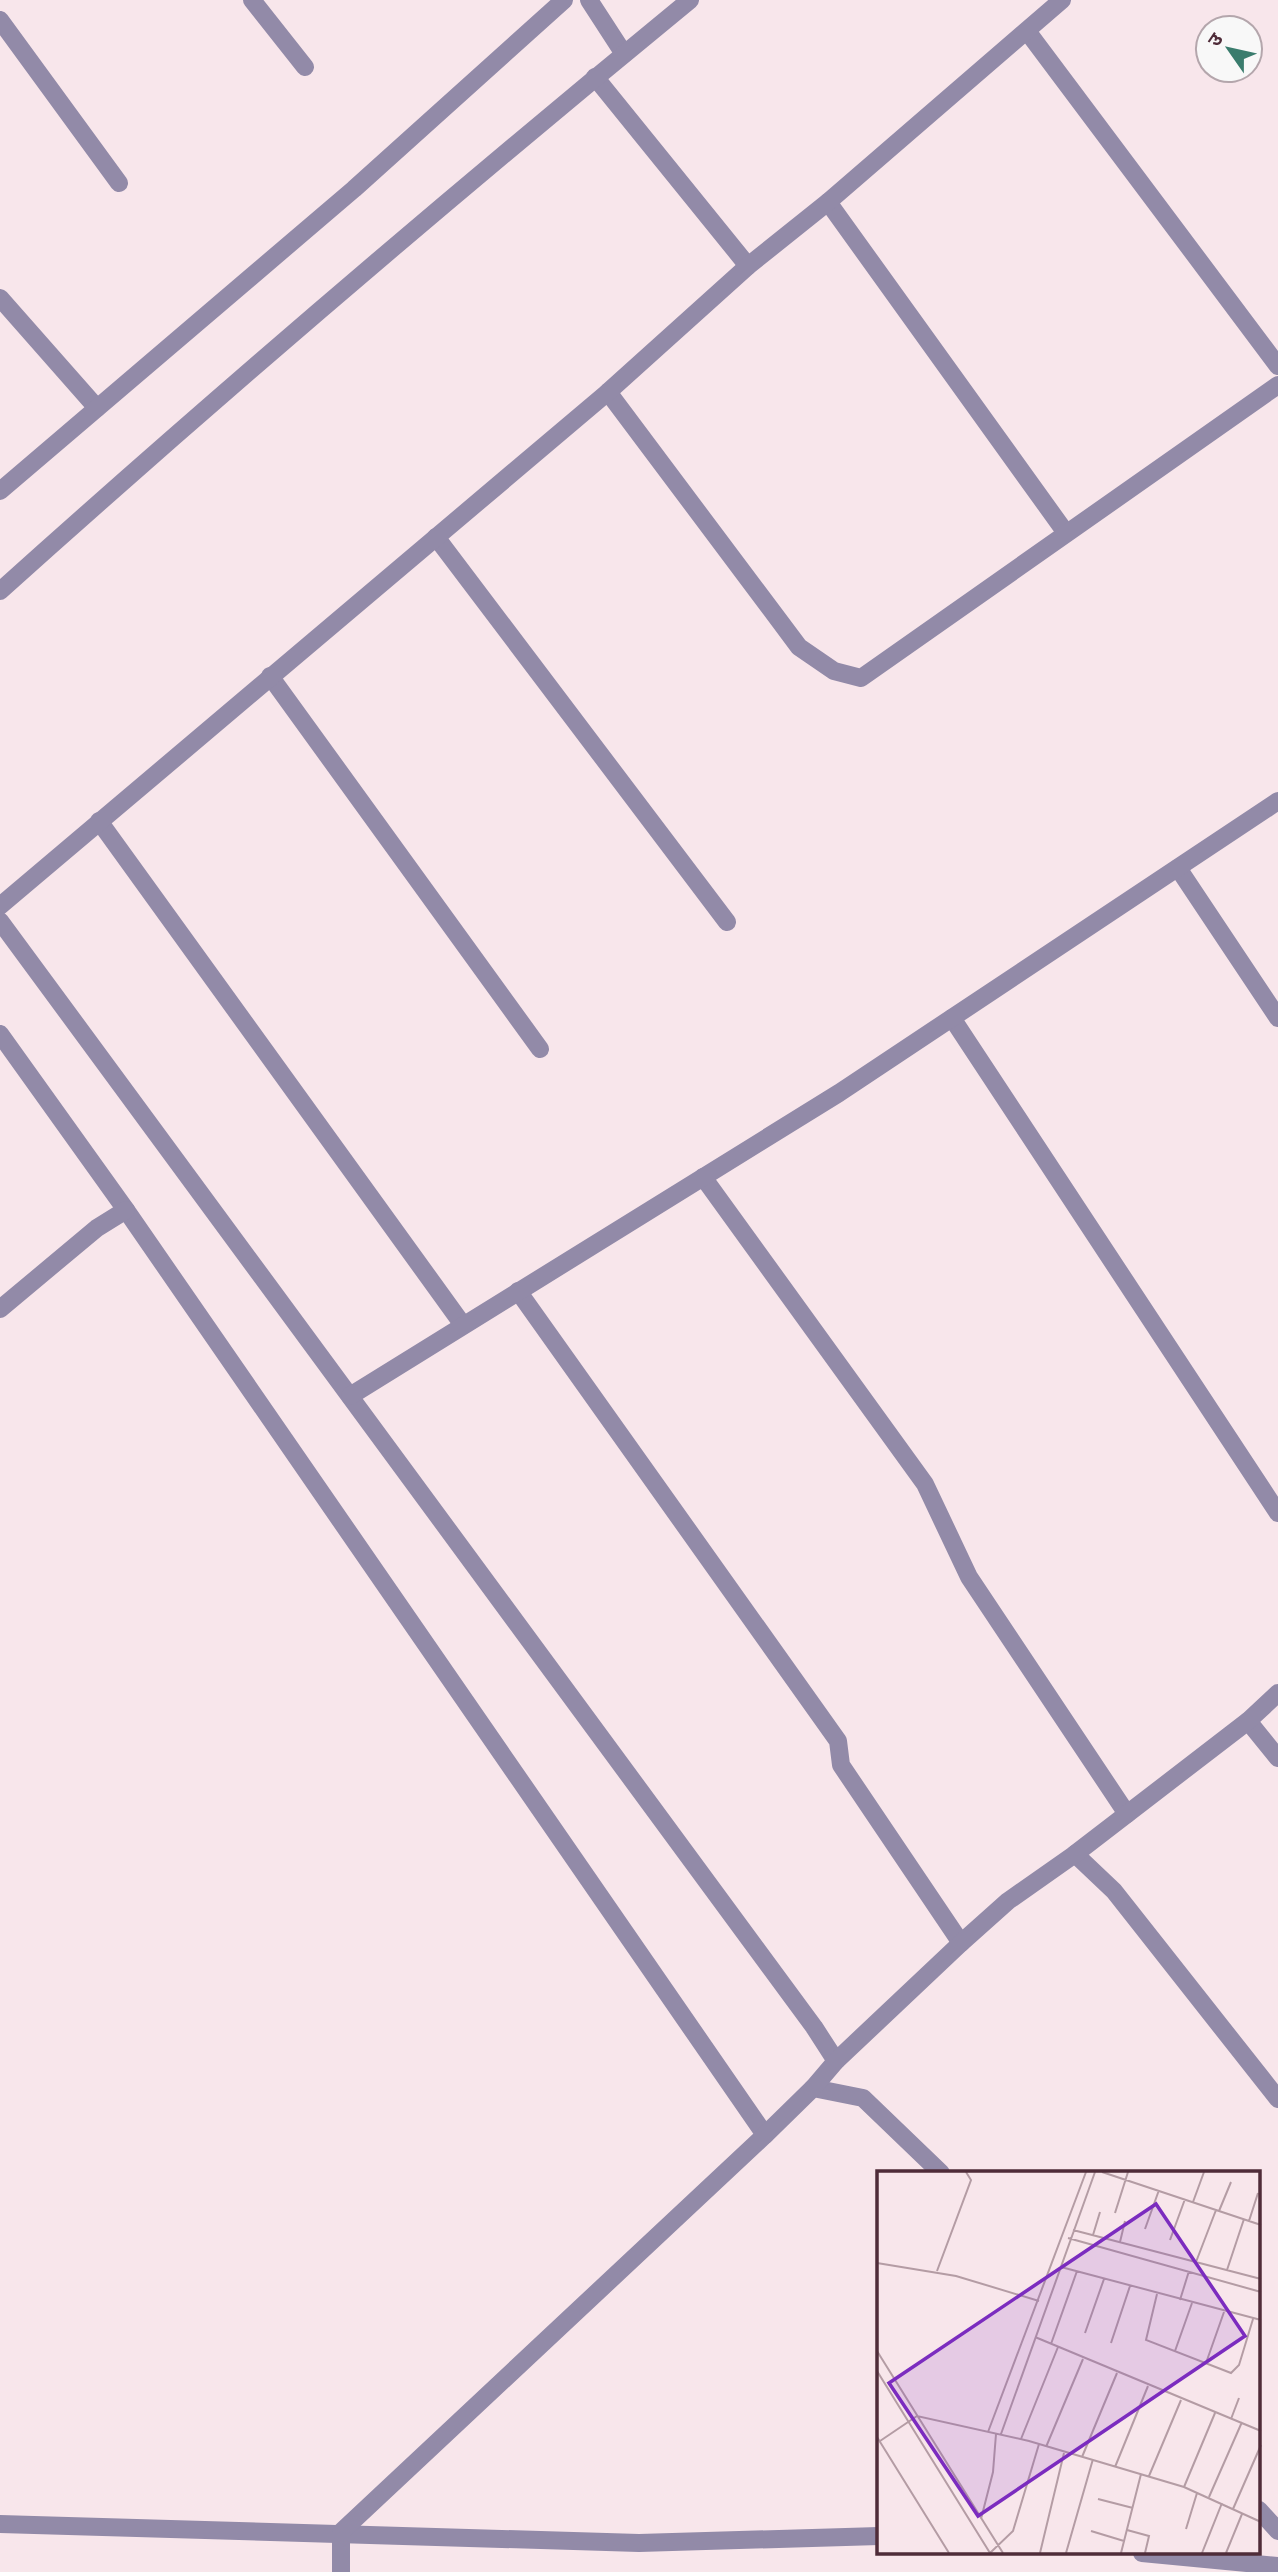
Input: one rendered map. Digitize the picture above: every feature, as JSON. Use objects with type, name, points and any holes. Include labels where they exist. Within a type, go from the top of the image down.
[{"type":"street","points":[[252,0],[305,67]]},
{"type":"street","points":[[0,491],[354,190],[564,0]]},
{"type":"street","points":[[589,0],[624,54]]},
{"type":"street","points":[[0,591],[170,439],[595,76],[690,0]]},
{"type":"street","points":[[0,906],[608,392],[748,266],[828,202],[1062,0]]},
{"type":"street","points":[[0,20],[119,183]]},
{"type":"street","points":[[1027,31],[1278,366]]},
{"type":"street","points":[[595,76],[748,266]]},
{"type":"street","points":[[828,202],[1066,533]]},
{"type":"street","points":[[0,298],[97,408]]},
{"type":"street","points":[[608,392],[799,648],[834,671],[861,678],[1278,385]]},
{"type":"street","points":[[436,537],[727,922]]},
{"type":"street","points":[[270,677],[540,1049]]},
{"type":"street","points":[[350,1396],[839,1093],[1278,801]]},
{"type":"street","points":[[99,821],[463,1325]]},
{"type":"street","points":[[1178,868],[1278,1018]]},
{"type":"street","points":[[0,921],[814,2027],[836,2061]]},
{"type":"street","points":[[952,1018],[1278,1513]]},
{"type":"street","points":[[0,1034],[126,1210],[765,2135]]},
{"type":"street","points":[[703,1177],[925,1484],[969,1577],[1127,1814]]},
{"type":"street","points":[[0,1309],[97,1228],[126,1210]]},
{"type":"street","points":[[518,1291],[838,1741],[841,1765],[961,1943]]},
{"type":"street","points":[[341,2572],[341,2532],[765,2135],[836,2061],[961,1943],[1009,1901],[1075,1854],[1248,1721],[1278,1693]]},
{"type":"street","points":[[1248,1721],[1278,1758]]},
{"type":"street","points":[[1075,1854],[1114,1891],[1278,2099]]},
{"type":"street","points":[[813,2088],[863,2098],[939,2171]]},
{"type":"street","points":[[1260,2511],[1278,2531]]},
{"type":"street","points":[[0,2524],[341,2532],[639,2543],[877,2536]]},
{"type":"street","points":[[1152,2554],[1278,2566]]}]
